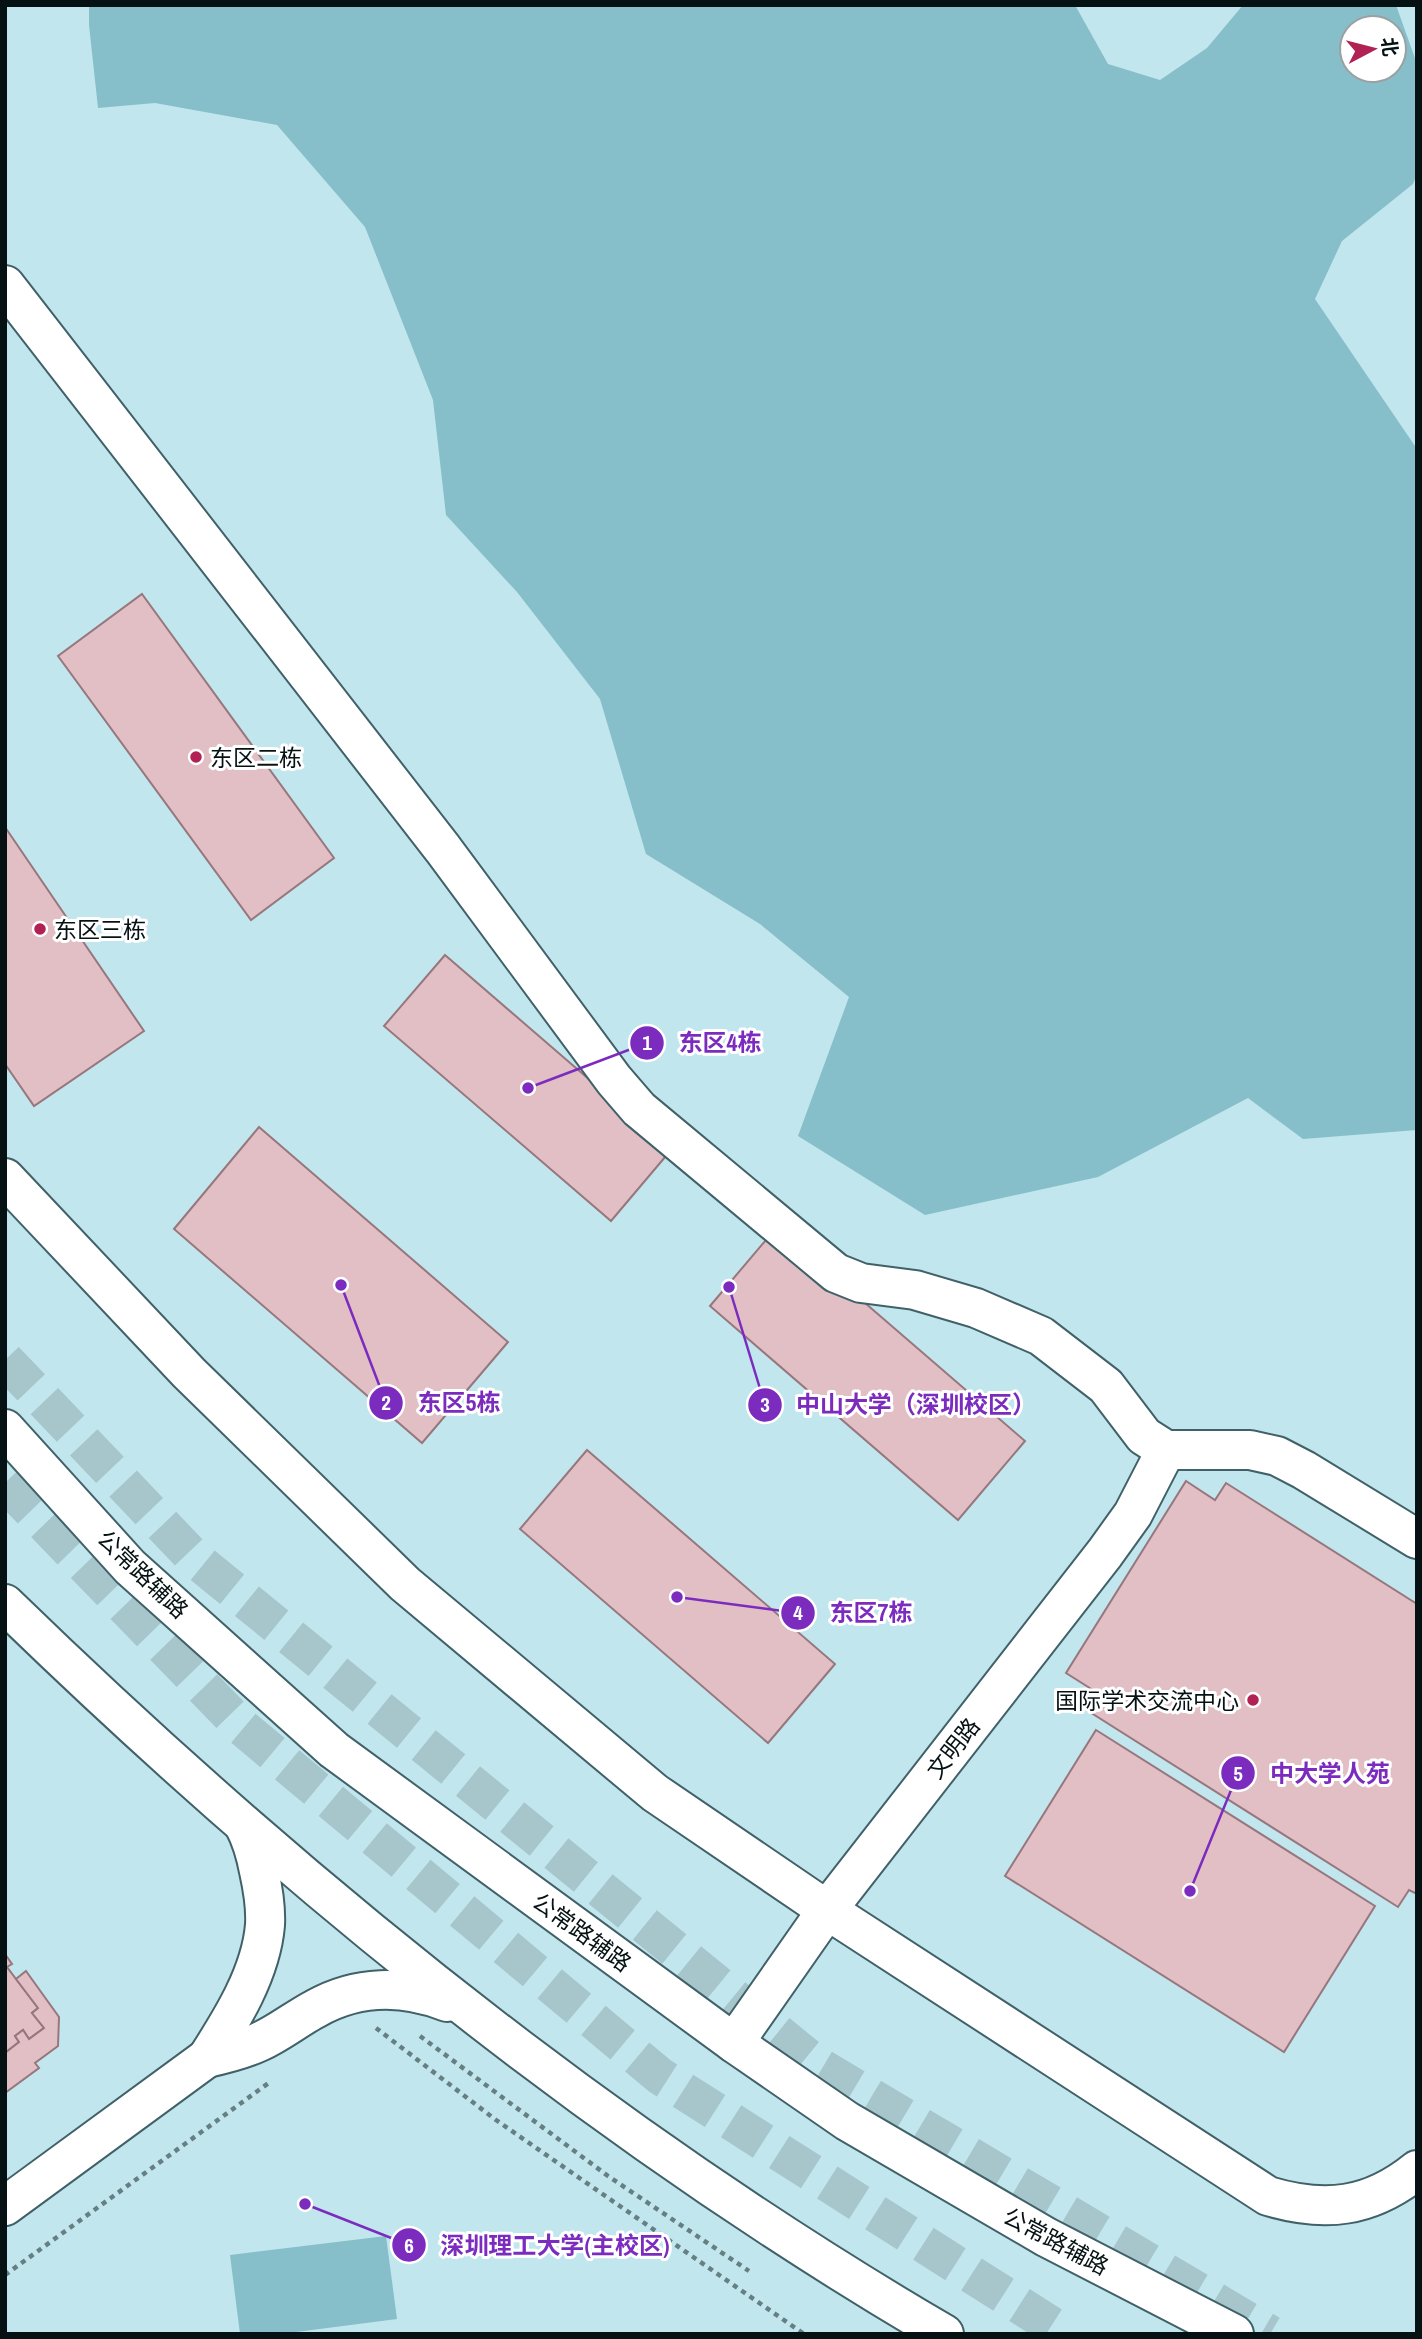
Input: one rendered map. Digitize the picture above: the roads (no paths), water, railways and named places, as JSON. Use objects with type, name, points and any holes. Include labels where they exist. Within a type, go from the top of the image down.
[{"type":"main road","points":[[5,285],[443,849],[614,1080],[639,1109],[836,1273],[862,1283],[915,1290],[976,1308],[1041,1336],[1106,1386],[1144,1436],[1166,1450],[1250,1450],[1277,1456],[1417,1539]]},
{"type":"main road","points":[[5,1178],[189,1373],[405,1584],[656,1793],[827,1910],[1268,2196],[1308,2206],[1348,2203],[1376,2197],[1400,2184],[1417,2170]]},
{"type":"main road","name":"公常路辅路","points":[[5,1429],[130,1567],[334,1749],[734,2043],[847,2121],[1046,2237],[1234,2334]]},
{"type":"main road","name":"文明路","points":[[734,2043],[827,1910],[1105,1553],[1133,1514],[1166,1450]]},
{"type":"main road","points":[[5,1604],[140,1734],[352,1919],[464,2008],[670,2160],[803,2247],[944,2334]]},
{"type":"main road","points":[[207,2058],[256,1968],[265,1924],[255,1853],[242,1822]]},
{"type":"main road","points":[[5,2206],[207,2058],[256,2043],[329,2001],[377,1989],[414,1992],[464,2008]]},
{"type":"tunnel","points":[[5,1360],[195,1559],[817,2065],[1270,2334]]},
{"type":"tunnel","points":[[5,1483],[243,1728],[660,2076],[1065,2334]]},
{"type":"place","name":"东区二栋","points":[[196,757]]},
{"type":"place","name":"东区三栋","points":[[40,929]]},
{"type":"place","name":"东区4栋","points":[[528,1088]]},
{"type":"place","name":"东区5栋","points":[[341,1285]]},
{"type":"place","name":"中山大学（深圳校区）","points":[[729,1287]]},
{"type":"place","name":"东区7栋","points":[[677,1597]]},
{"type":"place","name":"国际学术交流中心","points":[[1253,1700]]},
{"type":"place","name":"中大学人苑","points":[[1190,1891]]},
{"type":"place","name":"深圳理工大学(主校区)","points":[[305,2204]]}]
